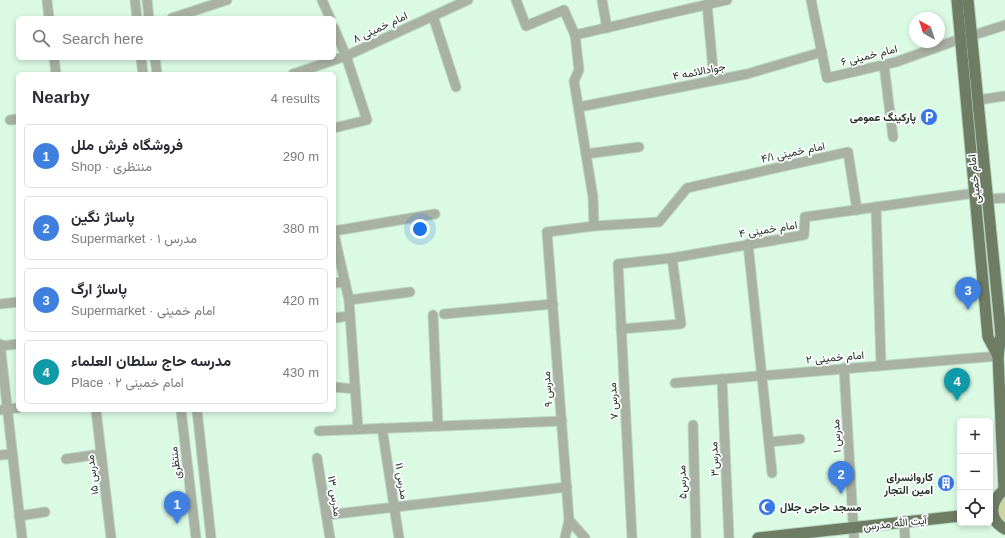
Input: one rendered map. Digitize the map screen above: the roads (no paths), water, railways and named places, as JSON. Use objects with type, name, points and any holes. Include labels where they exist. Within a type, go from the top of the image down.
[{"type":"main road","name":"امام خمینی","points":[[956,0],[988,337],[998,356]]},
{"type":"main road","name":"امام خمینی","points":[[968,0],[987,199],[1001,303],[1001,335],[998,356],[1002,395],[1004,489]]},
{"type":"main road","points":[[993,503],[1004,489]]},
{"type":"main road","name":"آیت الله مدرس","points":[[758,538],[853,533],[904,522],[957,516]]},
{"type":"main road","points":[[993,516],[995,520],[1005,529]]},
{"type":"street","points":[[47,0],[49,16]]},
{"type":"street","points":[[135,0],[137,16]]},
{"type":"street","points":[[146,0],[149,16]]},
{"type":"street","points":[[178,16],[227,0]]},
{"type":"street","points":[[322,0],[329,16]]},
{"type":"street","name":"امام خمینی ۸","points":[[336,59],[468,0]]},
{"type":"street","points":[[516,0],[526,26],[564,10],[575,35],[579,70],[574,81],[593,196],[594,226]]},
{"type":"street","points":[[602,0],[607,28]]},
{"type":"street","points":[[575,35],[726,0]]},
{"type":"street","points":[[811,0],[822,52]]},
{"type":"street","points":[[707,4],[714,80]]},
{"type":"street","points":[[433,16],[456,87]]},
{"type":"street","points":[[971,36],[1005,25]]},
{"type":"street","points":[[336,33],[346,56],[367,120],[336,128]]},
{"type":"street","name":"امام خمینی ۶","points":[[822,52],[827,78],[884,65],[960,39]]},
{"type":"street","name":"جوادالائمه ۴","points":[[579,107],[747,74],[822,52]]},
{"type":"street","points":[[54,60],[56,72]]},
{"type":"street","points":[[141,60],[143,72]]},
{"type":"street","points":[[155,60],[157,72]]},
{"type":"street","name":"امام خمینی ۸","points":[[299,72],[334,60]]},
{"type":"street","points":[[884,65],[893,137]]},
{"type":"street","points":[[978,100],[1005,96]]},
{"type":"street","points":[[586,154],[639,147]]},
{"type":"street","name":"امام خمینی ۴/۱","points":[[594,226],[659,222],[687,188],[848,152],[857,210]]},
{"type":"street","name":"امام خمینی ۴","points":[[618,264],[672,258],[804,235],[805,217],[975,193]]},
{"type":"street","points":[[987,199],[1005,198]]},
{"type":"street","points":[[876,207],[880,365]]},
{"type":"street","points":[[336,233],[435,214]]},
{"type":"street","name":"مدرس ۹","points":[[565,538],[569,520],[548,232],[594,226]]},
{"type":"street","points":[[336,241],[349,300],[358,429]]},
{"type":"street","points":[[748,244],[763,375],[772,473]]},
{"type":"street","points":[[621,329],[681,324],[672,258]]},
{"type":"street","name":"مدرس ۷","points":[[618,264],[632,538]]},
{"type":"street","points":[[336,283],[346,282]]},
{"type":"street","points":[[349,300],[410,292]]},
{"type":"street","points":[[0,304],[16,302]]},
{"type":"street","points":[[444,314],[553,304]]},
{"type":"street","points":[[434,315],[438,426]]},
{"type":"street","points":[[336,318],[349,316]]},
{"type":"street","points":[[16,344],[0,345],[4,410],[12,454],[22,538]]},
{"type":"street","name":"امام خمینی ۲","points":[[675,383],[998,356]]},
{"type":"street","name":"مدرس ۱","points":[[844,368],[853,533]]},
{"type":"street","name":"مدرس۳","points":[[722,379],[729,538]]},
{"type":"street","points":[[336,387],[355,389]]},
{"type":"street","points":[[4,410],[16,408]]},
{"type":"street","name":"مدرس ۱۵","points":[[96,412],[111,538]]},
{"type":"street","name":"منتظری","points":[[181,412],[196,538]]},
{"type":"street","points":[[197,412],[211,538]]},
{"type":"street","points":[[319,431],[562,421]]},
{"type":"street","name":"مدرس۵","points":[[693,425],[696,538]]},
{"type":"street","name":"مدرس ۱۱","points":[[382,428],[399,538]]},
{"type":"street","points":[[769,442],[800,439]]},
{"type":"street","points":[[0,456],[12,454]]},
{"type":"street","points":[[66,459],[101,454]]},
{"type":"street","name":"مدرس ۱۳","points":[[317,458],[330,538]]},
{"type":"street","points":[[326,515],[566,487]]},
{"type":"street","points":[[192,505],[207,503]]},
{"type":"street","points":[[19,516],[45,512]]},
{"type":"street","points":[[569,520],[585,538]]},
{"type":"street","points":[[904,522],[905,538]]},
{"type":"place","name":"پارکینگ عمومی","points":[[929,117]]},
{"type":"place","name":"پاساژ ارگ","points":[[968,310]]},
{"type":"place","name":"مدرسه حاج سلطان العلماء","points":[[957,401]]},
{"type":"place","name":"کاروانسرای امین التجار","points":[[946,483]]},
{"type":"place","name":"پاساژ نگین","points":[[841,494]]},
{"type":"place","name":"مسجد حاجی جلال","points":[[767,507]]},
{"type":"place","name":"فروشگاه فرش ملل","points":[[177,524]]}]
